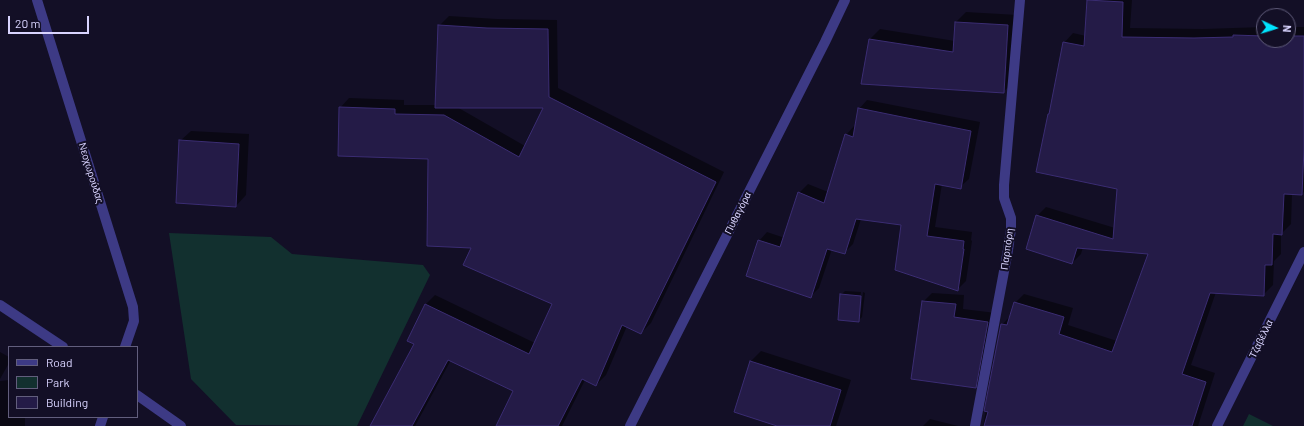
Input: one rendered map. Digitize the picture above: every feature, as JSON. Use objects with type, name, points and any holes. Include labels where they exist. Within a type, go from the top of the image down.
[{"type":"street","name":"Νεοχωρούδας","points":[[37,0],[133,307],[134,321],[125,346]]},
{"type":"street","name":"Πυθαγόρα","points":[[630,426],[845,0]]},
{"type":"street","name":"Παρπόρη","points":[[975,426],[1011,229],[1011,218],[1004,198],[1004,185],[1020,0]]},
{"type":"street","name":"Τζαβέλλα","points":[[1217,426],[1304,252]]},
{"type":"street","points":[[0,305],[62,346]]},
{"type":"street","points":[[138,397],[181,426]]},
{"type":"green space","points":[[169,233],[271,237],[292,254],[423,265],[430,275],[357,426],[236,425],[191,379]]},
{"type":"green space","points":[[1249,414],[1273,426],[1243,426]]},
{"type":"building","points":[[1087,0],[1123,2],[1122,37],[1194,38],[1233,37],[1233,35],[1256,36],[1256,48],[1296,48],[1296,36],[1304,36],[1304,148],[1302,195],[1284,194],[1282,235],[1273,234],[1272,265],[1265,265],[1264,296],[1210,293],[1182,374],[1206,382],[1192,426],[984,426],[988,412],[984,411],[1001,324],[1007,325],[1014,302],[1064,317],[1059,334],[1112,352],[1148,254],[1077,248],[1072,264],[1026,249],[1036,215],[1113,239],[1117,189],[1036,172],[1063,42],[1084,46]]},
{"type":"building","points":[[955,22],[1008,25],[1004,93],[861,84],[869,39],[953,52]]},
{"type":"building","points":[[438,25],[487,28],[548,29],[549,97],[716,182],[641,334],[622,325],[596,386],[582,379],[558,426],[496,426],[513,391],[448,360],[412,426],[370,426],[414,344],[407,341],[425,304],[529,354],[552,304],[463,265],[471,248],[427,246],[428,159],[338,156],[339,107],[395,109],[395,114],[444,115],[519,157],[543,108],[435,108]]},
{"type":"building","points":[[858,108],[971,131],[961,189],[935,184],[927,236],[964,241],[958,291],[895,270],[901,225],[856,219],[845,254],[827,249],[811,298],[746,276],[758,240],[780,247],[798,192],[824,203],[845,134],[853,137]]},
{"type":"building","points":[[179,140],[239,144],[236,207],[176,203]]},
{"type":"building","points":[[840,294],[861,296],[859,322],[838,320]]},
{"type":"building","points":[[922,301],[956,304],[954,317],[988,322],[976,388],[911,379]]},
{"type":"building","points":[[750,361],[841,390],[830,426],[777,426],[734,412]]}]
